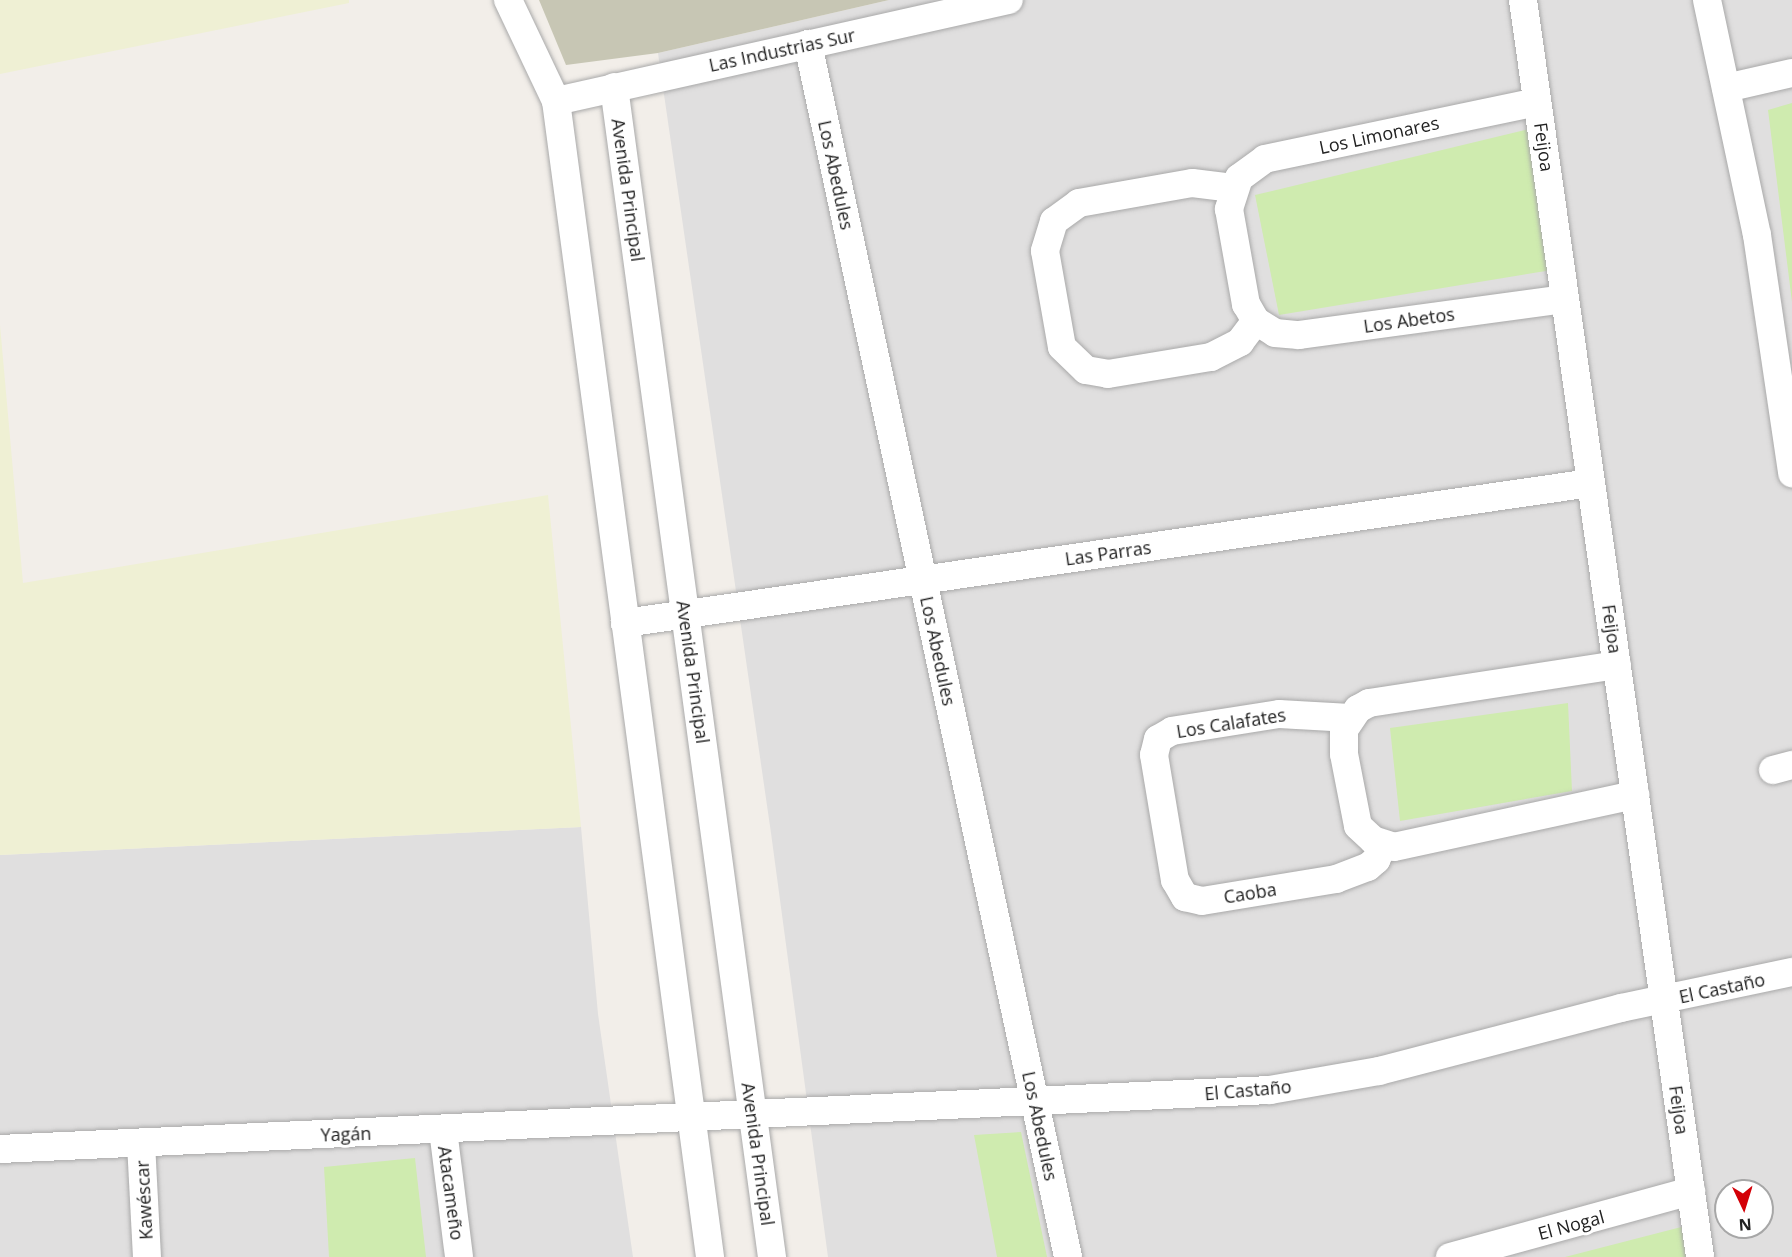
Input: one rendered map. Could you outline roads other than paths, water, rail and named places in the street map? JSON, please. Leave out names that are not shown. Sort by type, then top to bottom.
[{"type":"street","points":[[508,0],[556,101],[710,1257]]},
{"type":"street","name":"Las Industrias Sur","points":[[556,101],[1009,0]]},
{"type":"street","name":"Feijoa","points":[[1523,0],[1700,1257]]},
{"type":"street","points":[[1707,0],[1757,235],[1782,335],[1792,473]]},
{"type":"street","name":"Los Abedules","points":[[808,44],[1068,1257]]},
{"type":"street","points":[[1726,88],[1792,73]]},
{"type":"street","name":"Avenida Principal","points":[[614,87],[772,1257]]},
{"type":"street","name":"Los Limonares","points":[[1233,188],[1246,169],[1265,159],[1537,102]]},
{"type":"street","points":[[1207,183],[1233,188],[1229,210],[1246,303],[1256,321],[1240,342],[1211,357],[1097,373],[1076,364],[1062,347],[1053,296],[1046,241],[1054,221],[1069,207],[1176,184],[1207,183]]},
{"type":"street","name":"Los Abetos","points":[[1256,321],[1287,336],[1565,299]]},
{"type":"street","name":"Las Parras","points":[[625,623],[1591,483]]},
{"type":"street","points":[[1617,665],[1369,703],[1350,718],[1342,743],[1358,826],[1383,845],[1405,846],[1635,795]]},
{"type":"street","name":"Los Calafates","points":[[1165,818],[1154,747],[1164,734],[1296,713],[1350,718]]},
{"type":"street","name":"Caoba","points":[[1165,818],[1178,890],[1193,901],[1356,874],[1376,860],[1383,845]]},
{"type":"street","name":"El Castaño","points":[[691,1118],[752,1113],[1231,1093],[1308,1085],[1664,1000],[1792,972]]},
{"type":"street","name":"Yagán","points":[[0,1149],[691,1118]]},
{"type":"street","name":"Atacameño","points":[[443,1130],[459,1257]]},
{"type":"street","name":"Kawéscar","points":[[141,1143],[147,1257]]},
{"type":"street","name":"El Nogal","points":[[1450,1257],[1691,1191]]}]
